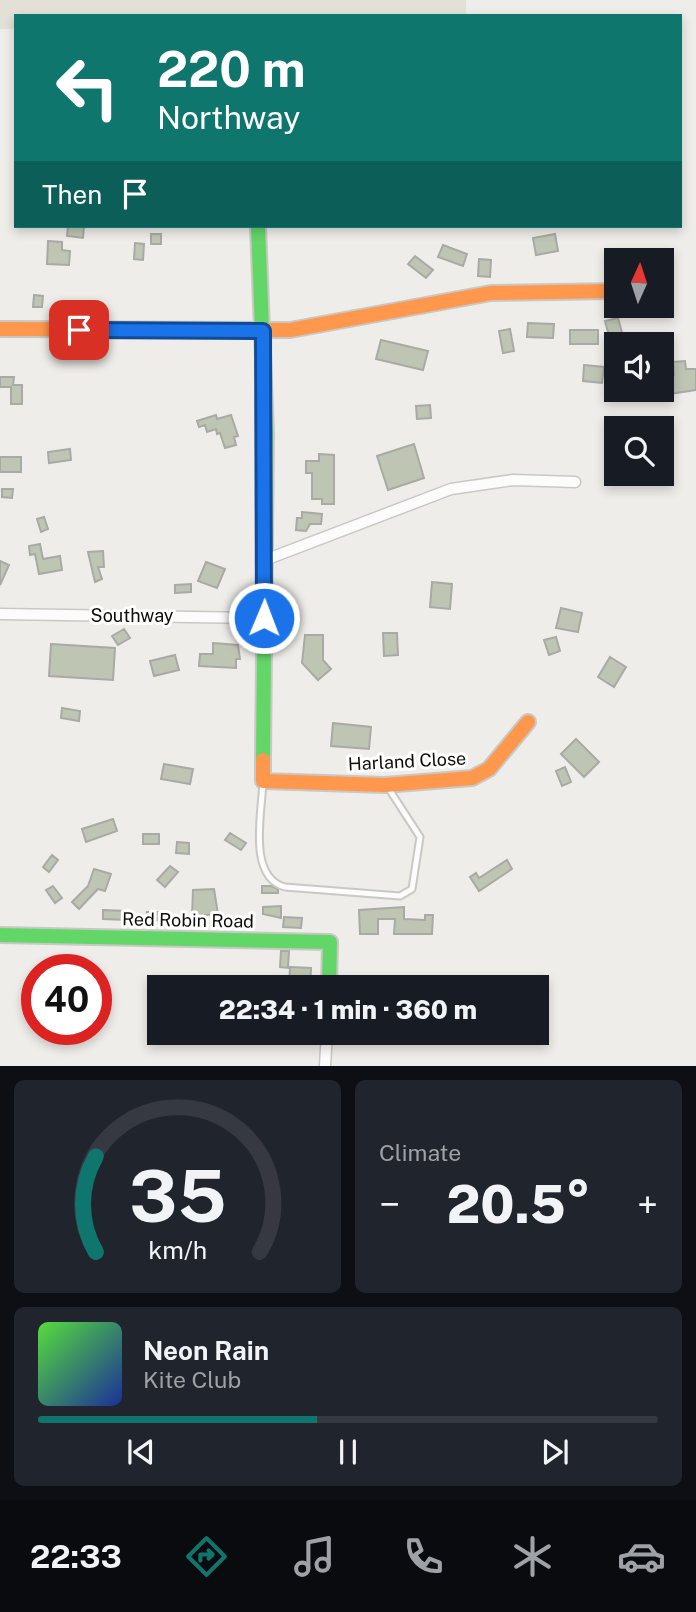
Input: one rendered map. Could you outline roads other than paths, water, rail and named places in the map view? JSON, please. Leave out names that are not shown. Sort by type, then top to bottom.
[{"type":"street","points":[[258,228],[263,331],[263,781]]},
{"type":"street","points":[[0,329],[263,331],[307,327],[491,293],[604,291]]},
{"type":"street","points":[[265,560],[451,489],[513,480],[575,482]]},
{"type":"street","name":"Southway","points":[[0,614],[264,618]]},
{"type":"street","name":"Harland Close","points":[[263,781],[385,785],[477,776],[512,744],[528,722]]},
{"type":"street","name":"Red Robin Road","points":[[0,935],[330,942],[329,975]]},
{"type":"street","points":[[326,1066],[327,1045]]},
{"type":"lane","points":[[263,781],[261,859],[266,874],[273,883],[292,888],[400,896],[412,889],[420,837],[385,785]]}]
